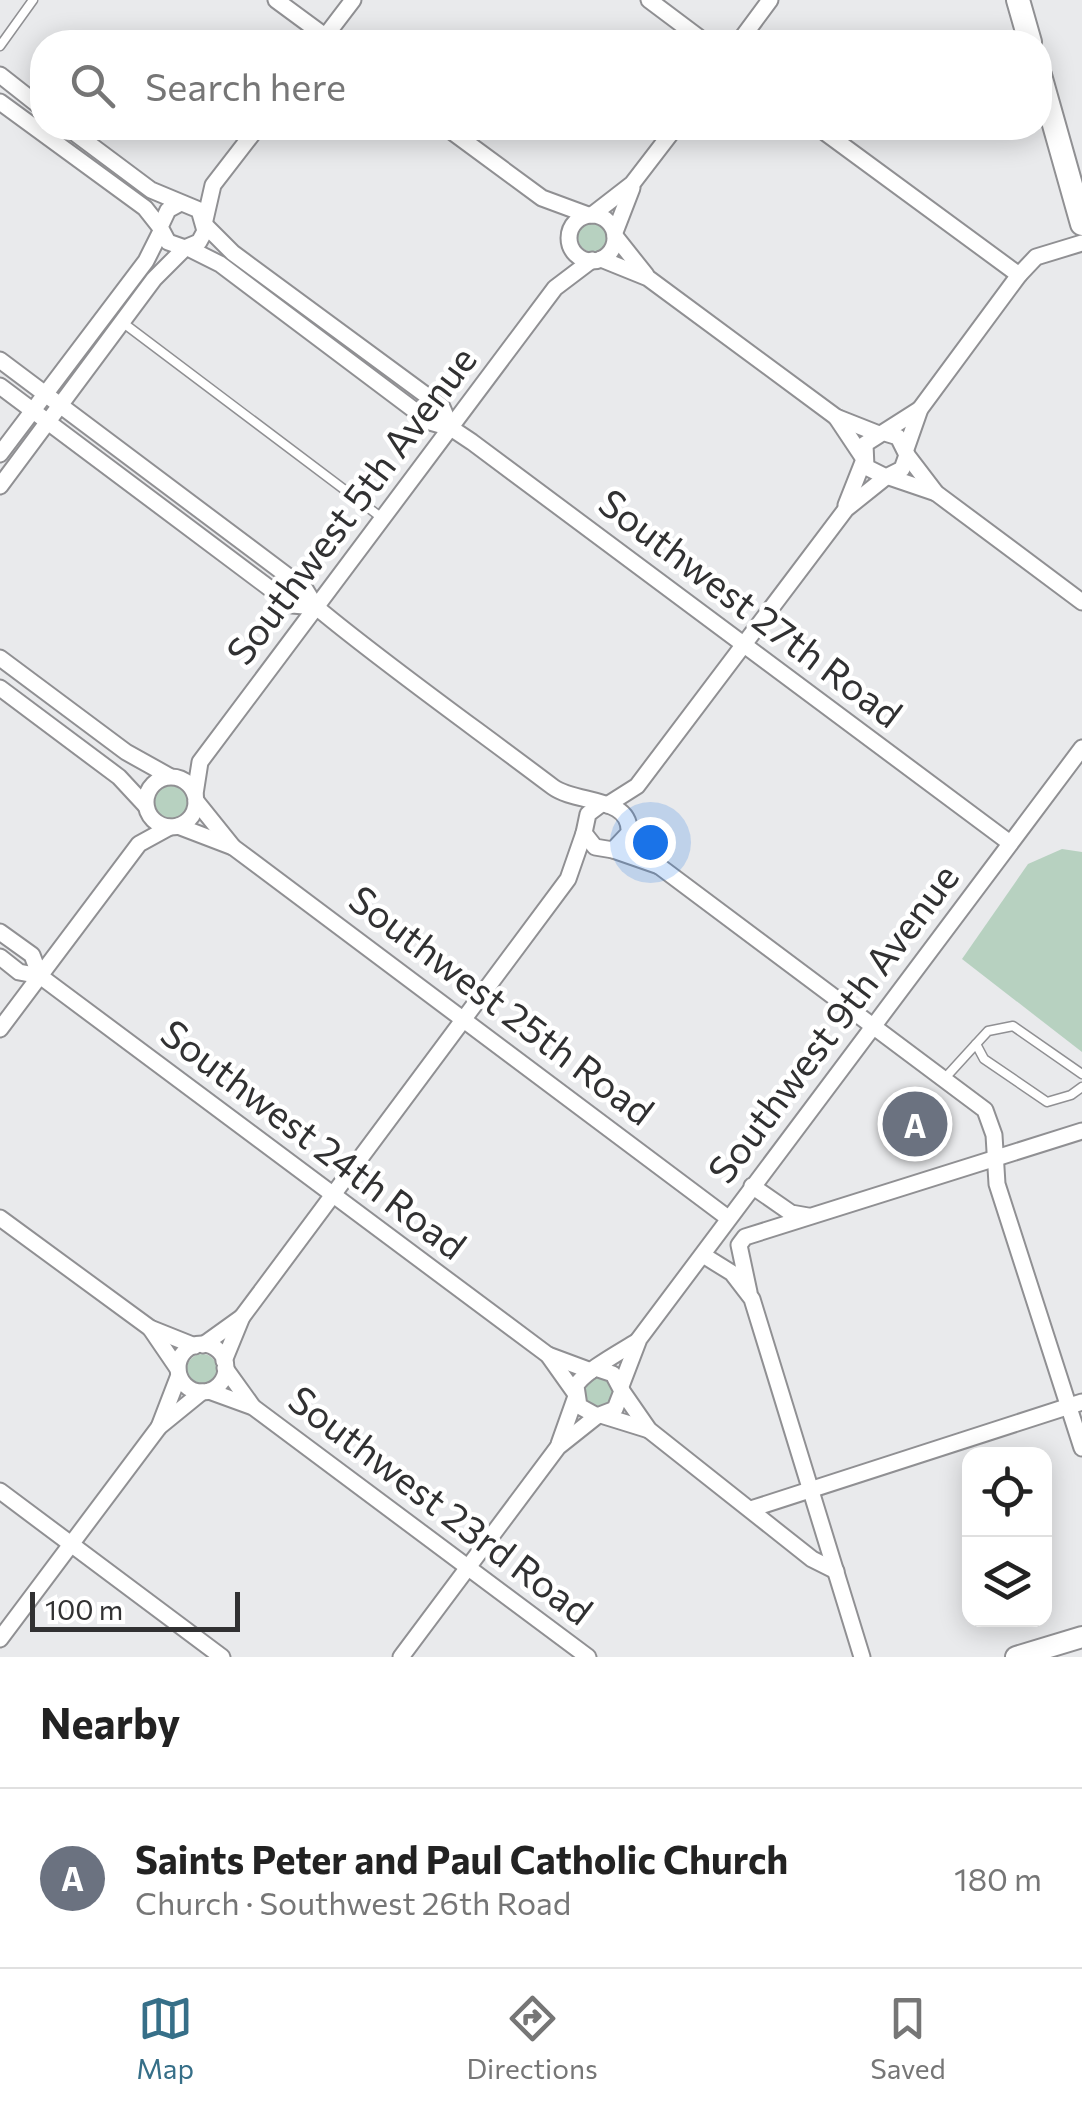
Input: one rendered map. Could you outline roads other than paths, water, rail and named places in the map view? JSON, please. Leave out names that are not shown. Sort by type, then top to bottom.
[{"type":"main road","points":[[1018,0],[1027,30]]},
{"type":"main road","points":[[1052,112],[1077,190],[1082,224]]},
{"type":"street","points":[[276,0],[313,30]]},
{"type":"street","points":[[334,30],[353,0]]},
{"type":"street","points":[[649,0],[689,30]]},
{"type":"street","points":[[747,30],[770,0]]},
{"type":"street","points":[[0,75],[30,99]]},
{"type":"street","points":[[0,102],[30,124]]},
{"type":"street","points":[[52,140],[145,208],[173,246],[187,248]]},
{"type":"street","points":[[84,140],[145,187],[194,207],[205,223]]},
{"type":"street","points":[[0,454],[150,256],[168,210],[213,186],[248,140]]},
{"type":"street","points":[[463,140],[542,198],[604,217],[648,278],[836,417],[898,438],[936,493],[1082,602]]},
{"type":"street","points":[[570,240],[575,223],[632,184],[665,140]]},
{"type":"street","points":[[836,140],[1019,275]]},
{"type":"street","points":[[596,260],[610,252],[632,184]]},
{"type":"street","points":[[0,486],[162,268],[202,237],[213,186]]},
{"type":"street","points":[[542,198],[578,256],[648,278]]},
{"type":"street","name":"Southwest 27th Road","points":[[205,223],[233,253],[442,406],[452,428]]},
{"type":"street","name":"Southwest 5th Avenue","points":[[171,776],[200,762],[452,428],[555,288],[570,240]]},
{"type":"street","points":[[0,1638],[160,1427],[220,1384],[242,1317],[568,879],[588,814],[637,786],[846,509],[902,470],[920,409],[1019,275],[1036,257],[1082,243]]},
{"type":"street","name":"Southwest 27th Road","points":[[187,248],[214,260],[425,418],[452,428],[1010,843]]},
{"type":"street","name":"Southwest 5th Avenue","points":[[555,288],[596,260]]},
{"type":"street","points":[[0,360],[305,588],[316,607],[564,795],[620,809],[659,866],[985,1110],[994,1135],[997,1184],[1075,1404],[1082,1448]]},
{"type":"street","points":[[0,386],[285,600],[316,607]]},
{"type":"street","points":[[846,509],[869,440],[920,409]]},
{"type":"street","points":[[836,417],[870,472],[936,493]]},
{"type":"street","points":[[0,658],[126,752],[184,780],[196,797],[191,816],[138,844]]},
{"type":"street","points":[[0,688],[119,777],[156,822],[174,826]]},
{"type":"street","name":"Southwest 9th Avenue","points":[[621,1389],[639,1340],[1082,748]]},
{"type":"street","name":"Southwest 5th Avenue","points":[[196,797],[200,762]]},
{"type":"street","points":[[0,1030],[138,844],[151,786],[171,776]]},
{"type":"street","points":[[568,879],[623,844],[637,786]]},
{"type":"street","points":[[564,795],[591,845],[659,866]]},
{"type":"street","name":"Southwest 25th Road","points":[[196,797],[233,847]]},
{"type":"street","name":"Southwest 25th Road","points":[[174,826],[233,847],[728,1218]]},
{"type":"street","name":"Southwest 24th Road","points":[[0,932],[32,955],[40,976]]},
{"type":"street","name":"Southwest 24th Road","points":[[0,957],[20,972],[40,976],[548,1356],[575,1396]]},
{"type":"street","points":[[862,1657],[749,1293],[740,1242],[808,1216],[1082,1132]]},
{"type":"street","points":[[752,1186],[791,1213],[808,1216]]},
{"type":"street","points":[[0,1218],[150,1328],[216,1350],[225,1364]]},
{"type":"street","points":[[703,1255],[732,1273],[749,1293]]},
{"type":"street","points":[[160,1427],[182,1354],[242,1317]]},
{"type":"street","points":[[150,1328],[188,1388],[206,1391]]},
{"type":"street","name":"Southwest 9th Avenue","points":[[595,1370],[639,1340]]},
{"type":"street","name":"Southwest 24th Road","points":[[548,1356],[595,1370]]},
{"type":"street","name":"Southwest 23rd Road","points":[[225,1364],[253,1407]]},
{"type":"street","points":[[558,1448],[579,1379],[595,1370],[612,1374],[649,1430],[812,1559],[836,1572]]},
{"type":"street","points":[[401,1657],[558,1448],[619,1404],[621,1389]]},
{"type":"street","name":"Southwest 23rd Road","points":[[206,1391],[253,1407],[588,1657]]},
{"type":"street","points":[[575,1396],[584,1412],[649,1430]]},
{"type":"street","points":[[751,1509],[1075,1404]]},
{"type":"street","points":[[0,1490],[222,1657]]},
{"type":"street","points":[[1016,1657],[1082,1636]]},
{"type":"lane","points":[[0,46],[33,0]]},
{"type":"lane","points":[[122,322],[382,518]]},
{"type":"lane","points":[[944,1078],[988,1031],[1013,1026],[1082,1074]]},
{"type":"lane","points":[[976,1044],[984,1058],[1047,1102],[1071,1096],[1082,1087]]},
{"type":"place","name":"Saints Peter and Paul Catholic Church","points":[[915,1124]]}]
